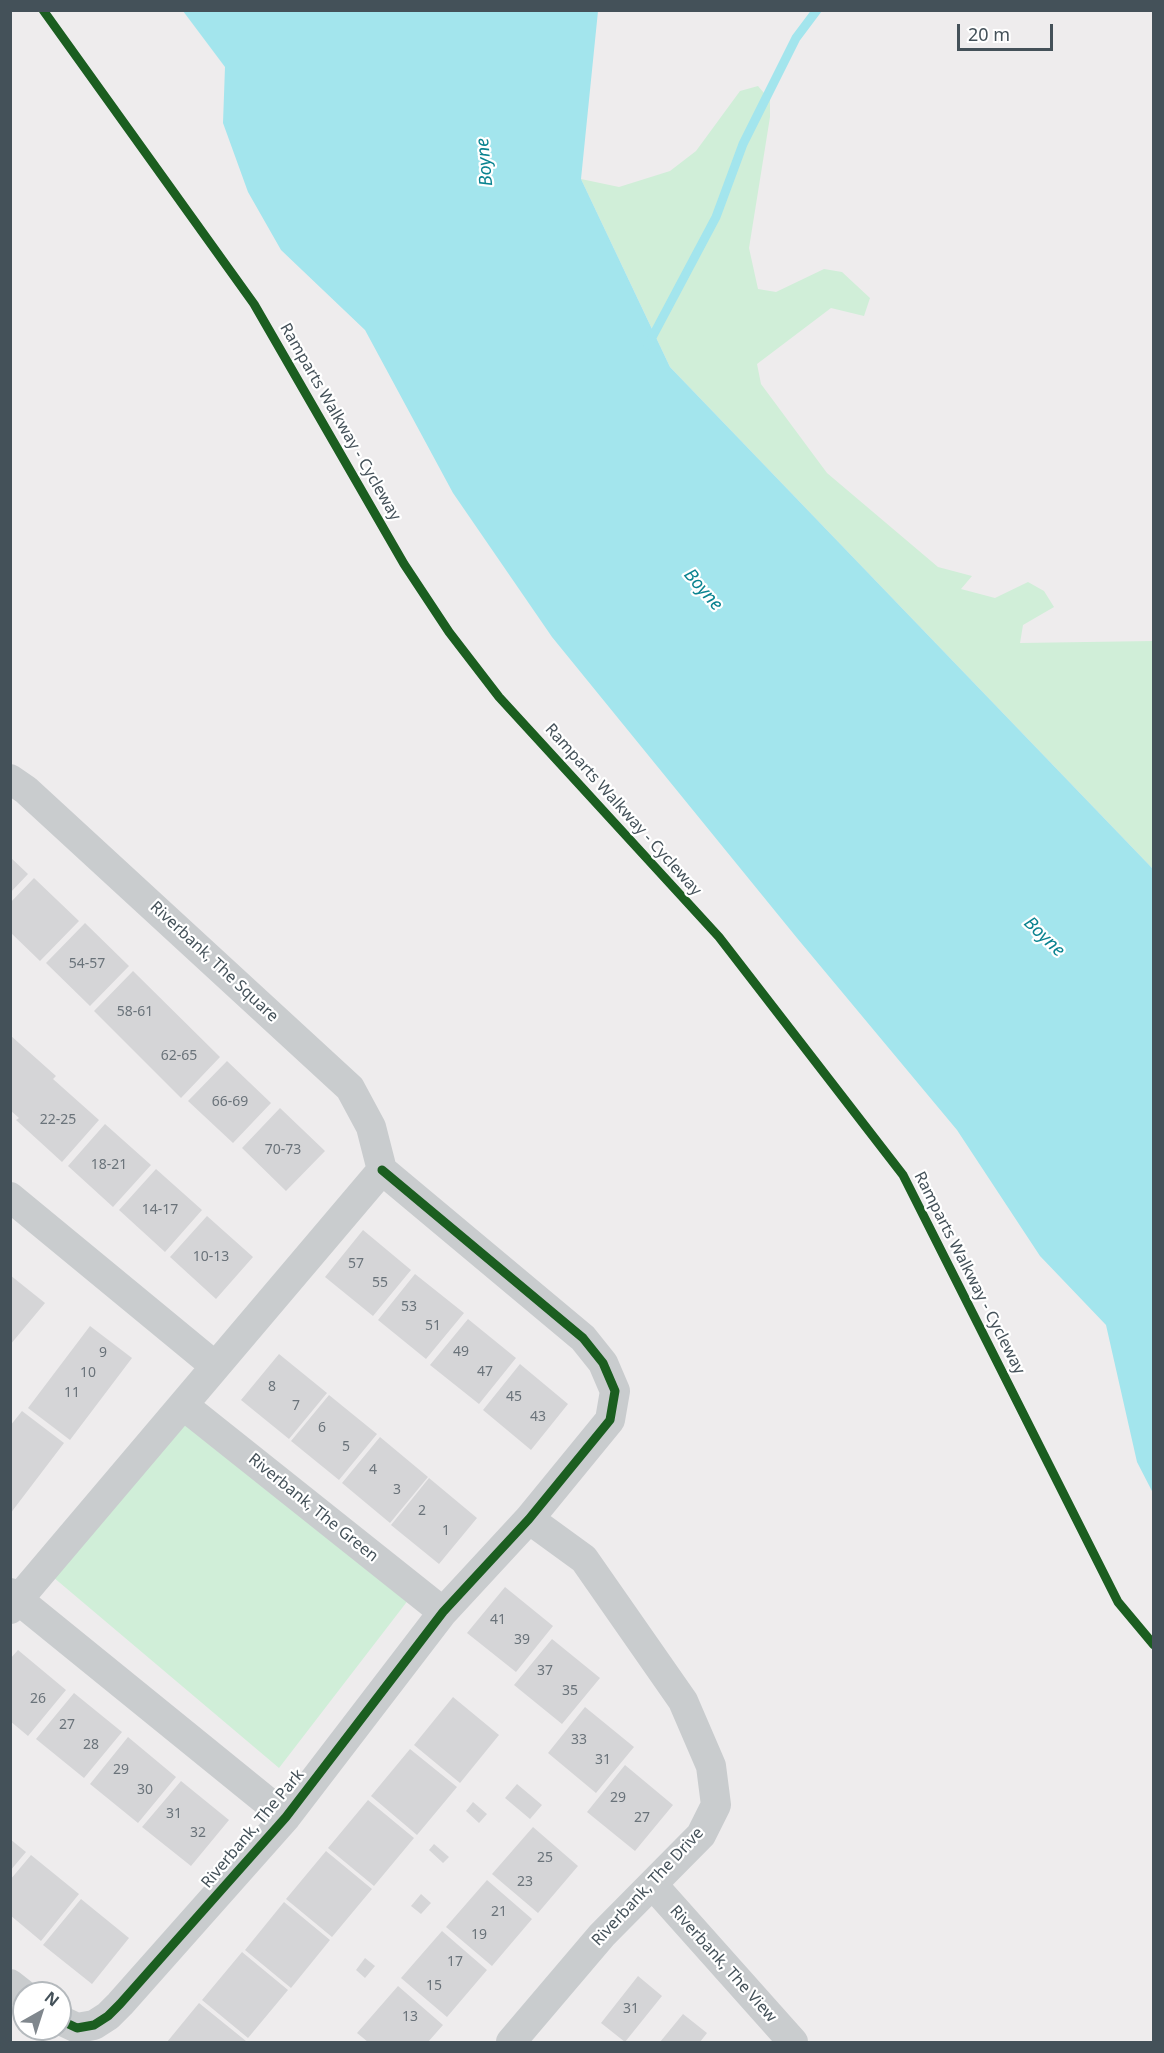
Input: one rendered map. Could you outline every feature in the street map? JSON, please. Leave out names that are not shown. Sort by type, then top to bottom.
[{"type":"street","name":"Riverbank, The Square","points":[[10,779],[35,798],[350,1088],[371,1127],[382,1170]]},
{"type":"street","points":[[286,1817],[13,1600],[183,1405],[382,1170]]},
{"type":"street","name":"Riverbank, The Park","points":[[72,2026],[77,2028],[94,2025],[108,2016],[286,1817],[443,1612],[529,1519],[610,1420],[615,1391],[603,1363],[583,1338],[382,1170]]},
{"type":"street","points":[[10,1197],[216,1366]]},
{"type":"street","name":"Riverbank, The Green","points":[[183,1405],[443,1612]]},
{"type":"street","name":"Riverbank, The Drive","points":[[511,2043],[602,1935],[701,1835],[716,1805],[711,1766],[683,1701],[584,1559],[529,1519]]},
{"type":"street","name":"Riverbank, The View","points":[[653,1885],[794,2043]]},
{"type":"green space","points":[[758,86],[770,100],[770,117],[749,248],[758,289],[776,292],[824,269],[842,272],[870,298],[864,316],[831,308],[757,364],[761,384],[827,473],[938,567],[972,576],[961,589],[995,598],[1028,582],[1044,591],[1054,607],[1023,625],[1020,643],[1153,641],[1153,869],[670,367],[581,179],[619,187],[670,171],[696,151],[740,91]]},
{"type":"green space","points":[[183,1423],[409,1599],[279,1768],[53,1577]]},
{"type":"water","name":"Boyne","points":[[183,11],[598,11],[581,179],[670,367],[1153,869],[1153,1493],[1137,1462],[1106,1325],[1040,1256],[957,1130],[552,637],[453,493],[365,330],[281,250],[248,192],[223,123],[225,67]]},
{"type":"building","points":[[10,857],[28,874],[10,893]]},
{"type":"building","points":[[34,878],[79,921],[40,961],[10,932],[10,903]]},
{"type":"building","points":[[85,923],[129,966],[90,1006],[46,963]]},
{"type":"building","points":[[133,971],[220,1057],[181,1098],[94,1011]]},
{"type":"building","points":[[10,1035],[56,1076],[53,1079],[99,1120],[62,1162],[16,1120],[19,1118],[10,1110]]},
{"type":"building","points":[[227,1061],[271,1103],[233,1143],[188,1101]]},
{"type":"building","points":[[280,1108],[325,1151],[286,1191],[242,1148]]},
{"type":"building","points":[[105,1124],[151,1165],[113,1207],[68,1166]]},
{"type":"building","points":[[156,1169],[202,1210],[165,1252],[119,1210]]},
{"type":"building","points":[[207,1216],[253,1257],[216,1299],[170,1257]]},
{"type":"building","points":[[363,1230],[411,1270],[373,1316],[325,1277]]},
{"type":"building","points":[[415,1274],[464,1313],[426,1359],[378,1320]]},
{"type":"building","points":[[10,1275],[45,1303],[10,1345]]},
{"type":"building","points":[[468,1319],[516,1358],[479,1404],[430,1365]]},
{"type":"building","points":[[90,1326],[132,1358],[70,1440],[28,1408]]},
{"type":"building","points":[[279,1354],[327,1393],[289,1439],[241,1400]]},
{"type":"building","points":[[520,1364],[568,1404],[531,1450],[483,1410]]},
{"type":"building","points":[[329,1395],[377,1434],[339,1480],[291,1441]]},
{"type":"building","points":[[22,1411],[64,1443],[10,1514],[10,1426]]},
{"type":"building","points":[[380,1437],[428,1477],[390,1523],[342,1483]]},
{"type":"building","points":[[429,1478],[477,1518],[439,1564],[391,1525]]},
{"type":"building","points":[[505,1587],[553,1626],[516,1672],[467,1633]]},
{"type":"building","points":[[552,1639],[600,1678],[562,1724],[514,1685]]},
{"type":"building","points":[[18,1650],[66,1690],[28,1736],[10,1721],[10,1659]]},
{"type":"building","points":[[74,1693],[122,1732],[84,1778],[36,1739]]},
{"type":"building","points":[[453,1697],[499,1735],[460,1783],[414,1745]]},
{"type":"building","points":[[585,1707],[634,1747],[596,1793],[548,1753]]},
{"type":"building","points":[[128,1737],[176,1777],[138,1823],[90,1784]]},
{"type":"building","points":[[410,1749],[457,1787],[417,1835],[371,1796]]},
{"type":"building","points":[[625,1765],[673,1805],[635,1851],[587,1812]]},
{"type":"building","points":[[181,1781],[229,1820],[191,1866],[142,1827]]},
{"type":"building","points":[[517,1784],[542,1805],[530,1819],[505,1798]]},
{"type":"building","points":[[368,1800],[414,1838],[374,1886],[328,1848]]},
{"type":"building","points":[[473,1802],[487,1814],[479,1823],[466,1811]]},
{"type":"building","points":[[533,1827],[578,1866],[538,1913],[492,1874]]},
{"type":"building","points":[[10,1839],[26,1852],[10,1871]]},
{"type":"building","points":[[434,1844],[449,1857],[443,1863],[429,1850]]},
{"type":"building","points":[[326,1851],[372,1889],[332,1937],[286,1899]]},
{"type":"building","points":[[31,1855],[79,1894],[41,1941],[10,1915],[10,1880]]},
{"type":"building","points":[[487,1880],[532,1919],[492,1966],[446,1927]]},
{"type":"building","points":[[421,1894],[431,1903],[421,1914],[411,1906]]},
{"type":"building","points":[[81,1899],[129,1938],[92,1984],[43,1945]]},
{"type":"building","points":[[284,1902],[330,1940],[291,1988],[245,1950]]},
{"type":"building","points":[[442,1931],[487,1970],[447,2017],[401,1978]]},
{"type":"building","points":[[242,1952],[288,1990],[248,2038],[202,2000]]},
{"type":"building","points":[[365,1958],[375,1966],[365,1978],[356,1970]]},
{"type":"building","points":[[638,1976],[662,1996],[625,2042],[601,2023]]},
{"type":"building","points":[[398,1986],[443,2025],[428,2042],[368,2042],[357,2033]]},
{"type":"building","points":[[199,2003],[246,2041],[167,2042]]},
{"type":"building","points":[[683,2014],[707,2033],[700,2042],[660,2042]]},
{"type":"waterway","points":[[648,345],[716,217],[743,144],[796,38],[817,10]]},
{"type":"cycle path","name":"Ramparts Walkway - Cycleway","points":[[43,10],[254,304],[404,564],[449,632],[499,697],[719,937],[903,1175],[1118,1602],[1154,1645]]},
{"type":"cycle path","points":[[72,2026],[77,2028],[94,2025],[120,2004],[286,1817],[443,1612],[529,1519],[610,1420],[615,1391],[603,1363],[583,1338],[382,1170]]}]
